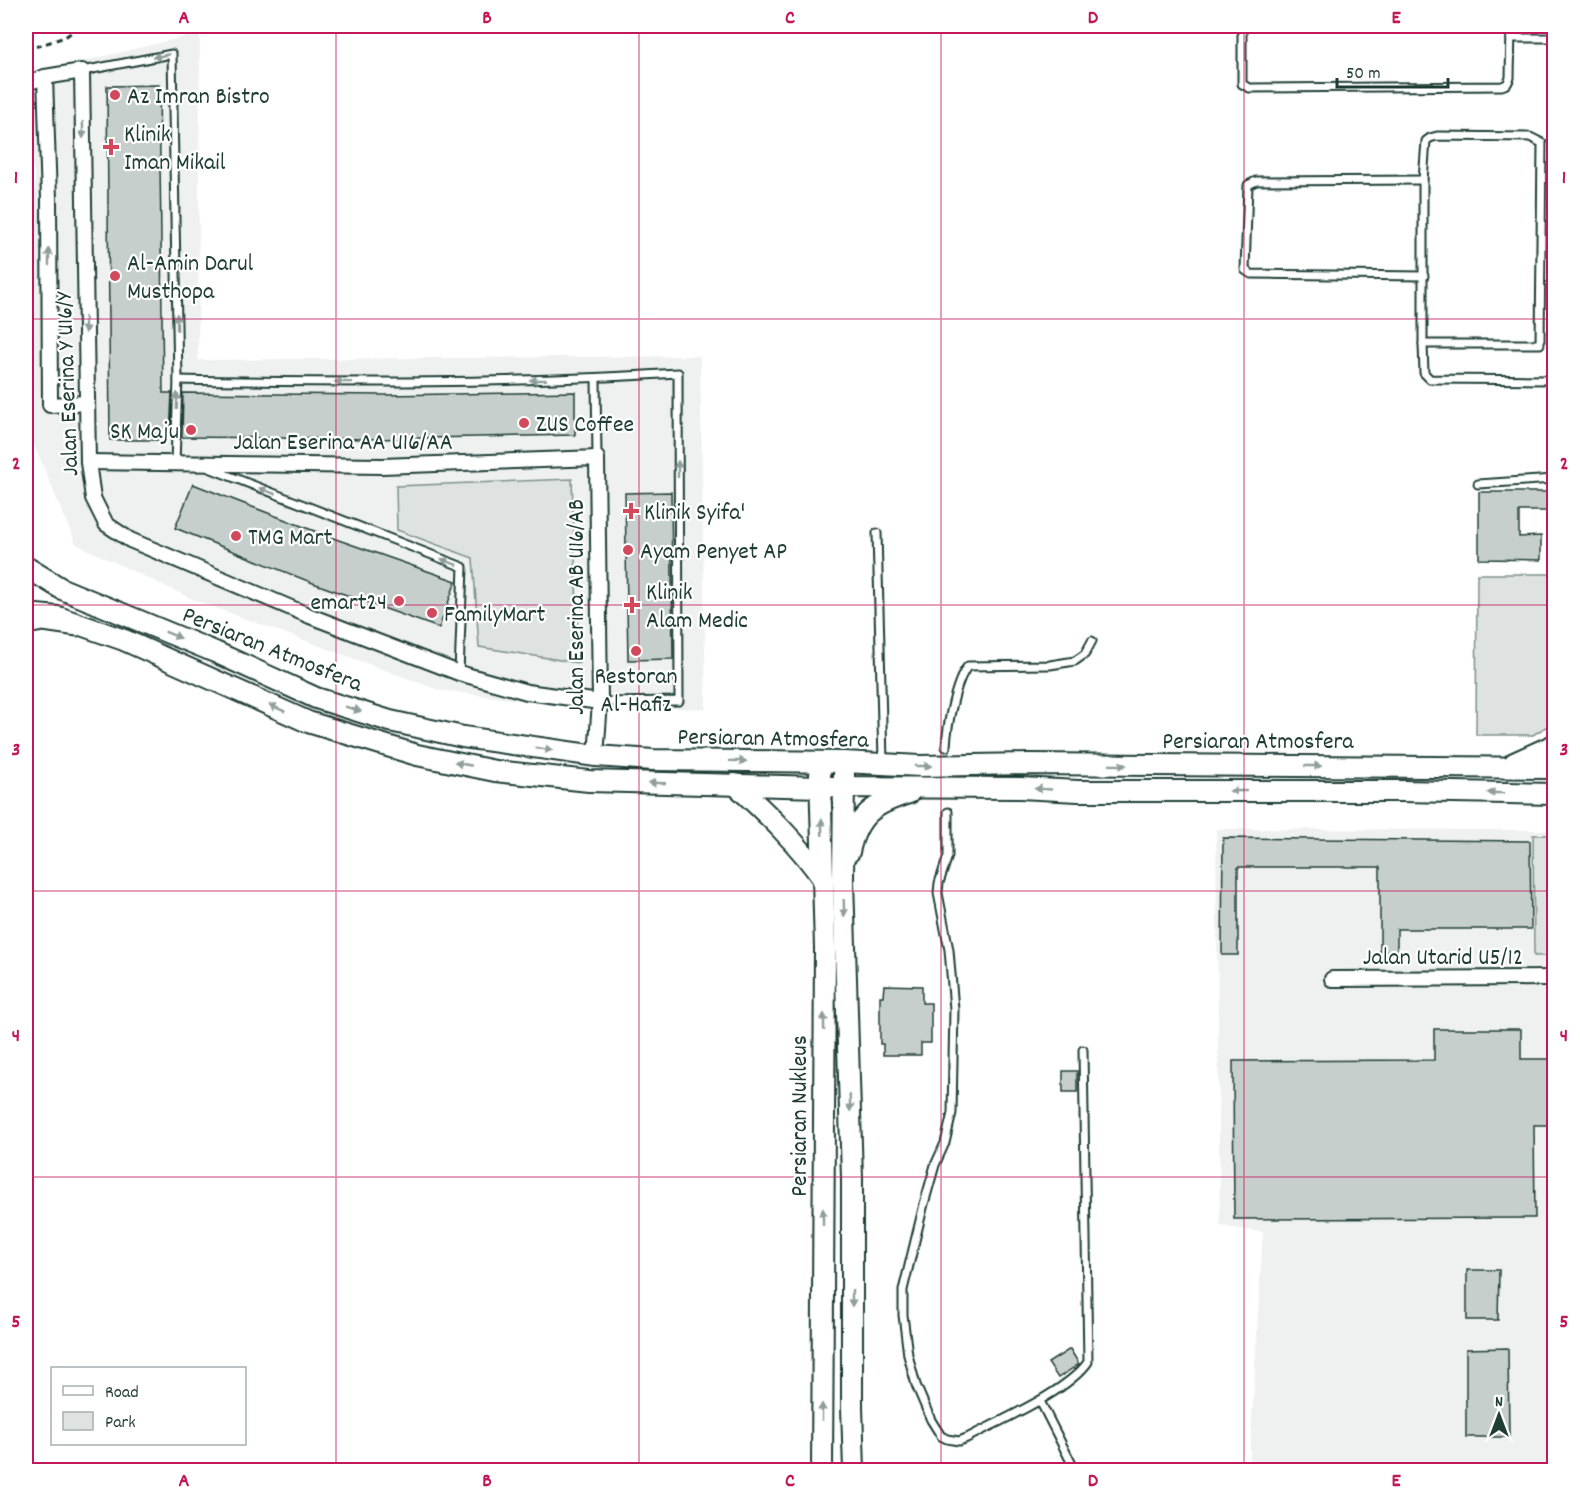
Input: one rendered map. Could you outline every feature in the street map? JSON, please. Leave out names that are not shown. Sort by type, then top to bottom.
[{"type":"street","points":[[26,83],[45,77],[82,71]]},
{"type":"street","name":"Jalan Eserina Y U16/Y","points":[[82,71],[88,462],[93,498],[106,524],[130,540],[310,616],[459,673],[526,692],[600,702]]},
{"type":"street","points":[[45,77],[49,199],[50,405],[86,403]]},
{"type":"street","name":"Jalan Eserina AA U16/AA","points":[[88,462],[382,466],[597,458]]},
{"type":"street","name":"Jalan Eserina AB U16/AB","points":[[596,756],[600,702],[597,458]]},
{"type":"street","points":[[26,550],[53,572],[149,625]]},
{"type":"street","name":"Persiaran Atmosfera","points":[[26,567],[62,589],[215,652],[316,698],[390,721],[463,737],[596,756],[653,760],[844,762],[920,766],[1030,764],[1554,768]]},
{"type":"street","name":"Persiaran Atmosfera","points":[[26,614],[58,617],[124,639],[308,722],[417,755],[495,771],[589,781],[820,787],[1554,794]]},
{"type":"street","points":[[1503,767],[1535,756],[1554,745]]},
{"type":"street","name":"Persiaran Nukleus","points":[[819,762],[825,959],[822,1470]]},
{"type":"street","name":"Persiaran Nukleus","points":[[844,762],[843,880],[852,1178],[854,1470]]},
{"type":"street","points":[[735,784],[783,829],[805,853],[823,879]]},
{"type":"street","points":[[843,880],[854,833],[866,816],[886,800],[923,789]]},
{"type":"street","name":"Jalan Utarid U5/12","points":[[1332,979],[1554,978]]},
{"type":"lane","points":[[1242,26],[1242,84],[1249,88],[1502,86],[1508,84],[1510,78],[1512,26]]},
{"type":"lane","points":[[1511,38],[1554,38]]},
{"type":"lane","points":[[82,71],[172,54],[178,380],[175,463]]},
{"type":"lane","points":[[1423,344],[1540,344],[1542,143],[1530,137],[1430,138],[1426,141],[1423,180],[1423,344],[1424,373],[1430,379],[1554,380]]},
{"type":"lane","points":[[1423,180],[1256,181],[1248,185],[1245,270],[1251,274],[1424,276]]},
{"type":"lane","points":[[178,380],[377,383],[596,379],[678,373],[679,701],[600,702]]},
{"type":"lane","points":[[596,379],[597,458]]},
{"type":"lane","points":[[197,463],[463,567],[459,673]]},
{"type":"lane","points":[[1478,484],[1554,479]]},
{"type":"lane","points":[[878,533],[883,764]]},
{"type":"lane","points":[[26,630],[43,627],[124,639]]},
{"type":"lane","points":[[946,747],[946,727],[962,672],[968,666],[1050,665],[1075,661],[1085,654],[1092,641]]},
{"type":"lane","points":[[948,812],[948,856],[938,893],[949,950],[954,1009],[952,1113],[945,1143],[929,1184],[903,1290],[904,1338],[916,1385],[931,1419],[941,1436],[947,1439],[959,1441],[967,1438],[1040,1401],[1083,1370],[1088,1362],[1083,1050]]},
{"type":"lane","points":[[1040,1401],[1075,1470]]},
{"type":"path","points":[[26,50],[65,37],[81,26]]},
{"type":"shaded area","points":[[200,33],[198,360],[700,356],[706,709],[565,706],[439,690],[192,599],[76,544],[29,433],[29,318],[35,179],[26,135],[26,75]]},
{"type":"shaded area","points":[[1216,829],[1554,830],[1554,1470],[1249,1470],[1263,1232],[1220,1226]]},
{"type":"green space","points":[[572,479],[579,663],[479,647],[473,558],[397,530],[396,486]]},
{"type":"green space","points":[[1477,574],[1554,574],[1554,722],[1533,735],[1476,735]]},
{"type":"green space","points":[[1533,835],[1554,835],[1554,956],[1534,956]]},
{"type":"building","points":[[159,85],[163,393],[172,393],[170,437],[163,437],[163,440],[110,440],[107,86]]},
{"type":"building","points":[[575,392],[575,435],[371,439],[182,437],[183,393],[385,395]]},
{"type":"building","points":[[193,484],[330,537],[456,581],[439,628],[313,583],[175,528]]},
{"type":"building","points":[[671,492],[673,659],[628,660],[625,493]]},
{"type":"building","points":[[1479,492],[1552,492],[1552,511],[1519,511],[1519,537],[1541,536],[1541,560],[1479,559]]},
{"type":"building","points":[[1223,838],[1530,841],[1531,929],[1397,929],[1397,952],[1380,952],[1380,867],[1238,867],[1238,955],[1222,955]]},
{"type":"building","points":[[884,985],[922,986],[922,1003],[931,1003],[931,1043],[921,1043],[921,1055],[883,1055],[883,1044],[880,1044],[880,996],[883,996]]},
{"type":"building","points":[[1434,1029],[1521,1029],[1521,1059],[1554,1059],[1554,1125],[1534,1125],[1535,1218],[1234,1219],[1233,1061],[1434,1060]]},
{"type":"building","points":[[1063,1071],[1077,1071],[1077,1092],[1063,1092]]},
{"type":"building","points":[[1467,1270],[1499,1270],[1498,1320],[1467,1320]]},
{"type":"building","points":[[1508,1348],[1509,1437],[1466,1437],[1466,1349]]},
{"type":"building","points":[[1070,1349],[1079,1364],[1058,1378],[1048,1363]]},
{"type":"place","name":"Az Imran Bistro","points":[[115,95]]},
{"type":"place","name":"Klinik Iman Mikail","points":[[111,147]]},
{"type":"place","name":"Al-Amin Darul Musthopa","points":[[115,276]]},
{"type":"place","name":"ZUS Coffee","points":[[524,423]]},
{"type":"place","name":"SK Maju","points":[[191,430]]},
{"type":"place","name":"Klinik Syifa'","points":[[631,511]]},
{"type":"place","name":"TMG Mart","points":[[236,536]]},
{"type":"place","name":"Ayam Penyet AP","points":[[628,550]]},
{"type":"place","name":"emart24","points":[[399,601]]},
{"type":"place","name":"Klinik Alam Medic","points":[[632,605]]},
{"type":"place","name":"FamilyMart","points":[[432,613]]},
{"type":"place","name":"Restoran Al-Hafiz","points":[[636,651]]}]
